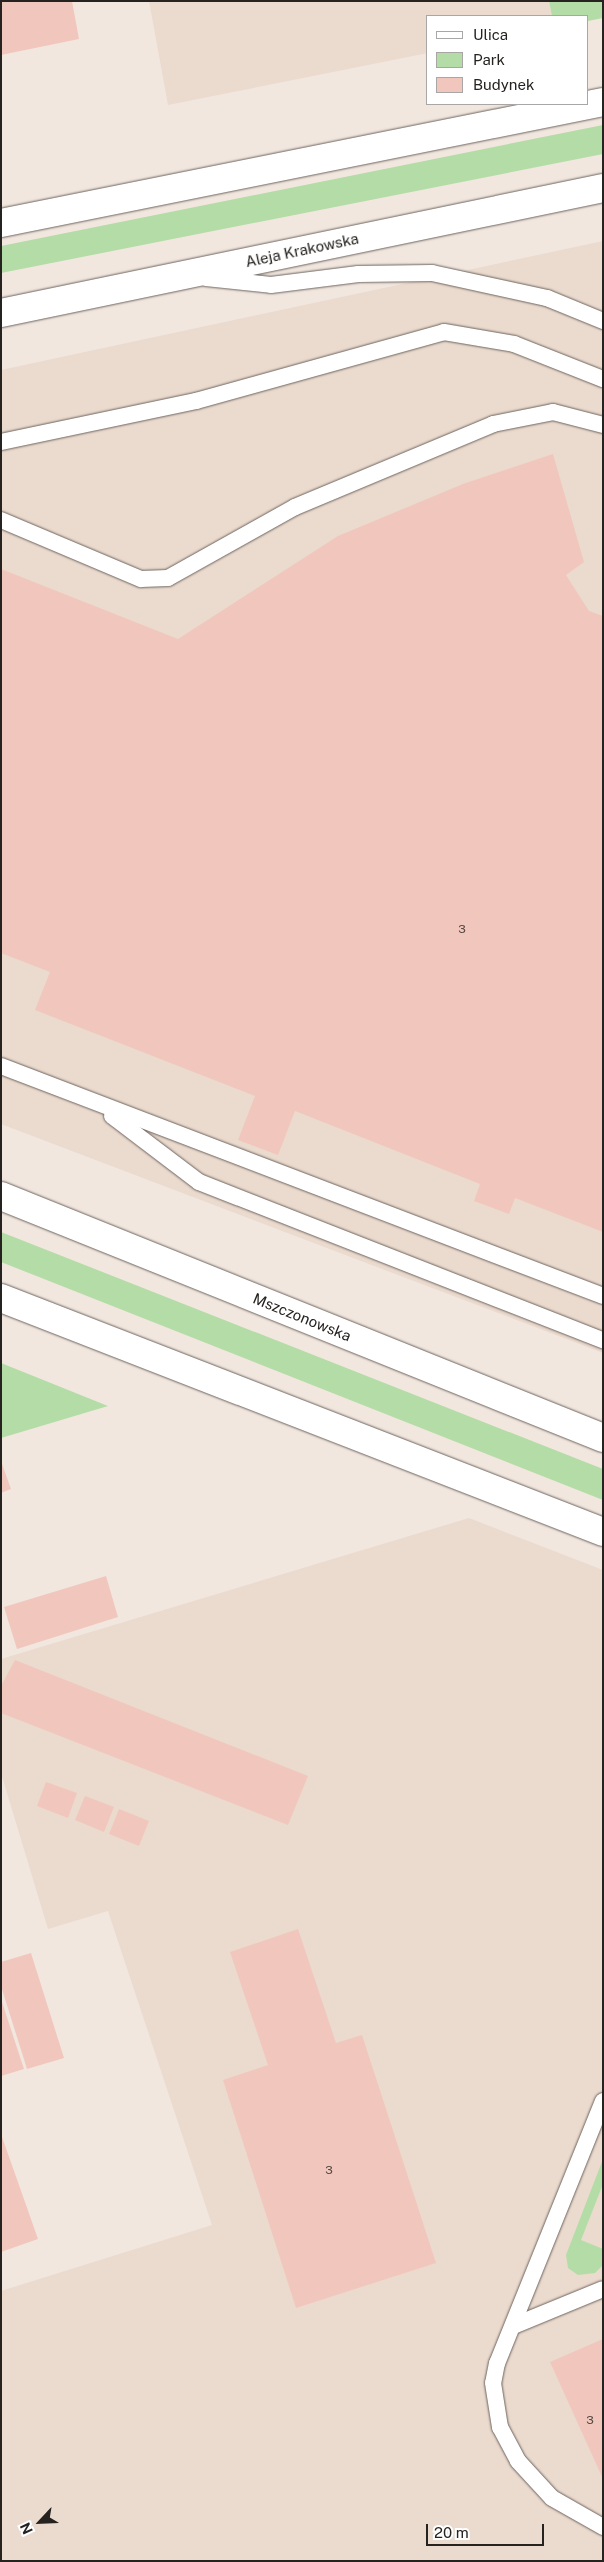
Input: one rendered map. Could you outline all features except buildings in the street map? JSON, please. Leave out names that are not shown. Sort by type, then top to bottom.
[{"type":"main road","points":[[589,105],[603,102]]},
{"type":"main road","points":[[1,223],[588,105]]},
{"type":"main road","name":"Aleja Krakowska","points":[[1,313],[603,188]]},
{"type":"main road","name":"Mszczonowska","points":[[1,1196],[603,1438]]},
{"type":"main road","points":[[1,1298],[603,1532]]},
{"type":"lane","points":[[180,275],[271,285],[358,274],[432,273],[547,298],[603,321]]},
{"type":"lane","points":[[1,442],[196,401],[444,332],[514,344],[603,379]]},
{"type":"lane","points":[[1,520],[141,579],[168,578],[295,506],[493,424],[553,412],[603,425]]},
{"type":"lane","points":[[1,1066],[98,1106],[603,1296]]},
{"type":"lane","points":[[98,1106],[200,1182],[603,1340]]},
{"type":"lane","points":[[603,2101],[513,2326],[493,2383],[500,2427],[518,2461],[541,2488],[567,2509],[603,2527]]},
{"type":"lane","points":[[513,2326],[603,2289]]},
{"type":"shaded area","points":[[149,1],[549,1],[552,15],[426,15],[426,53],[168,105]]},
{"type":"shaded area","points":[[603,241],[603,1353],[1,1124],[1,370]]},
{"type":"shaded area","points":[[469,1518],[603,1570],[603,2561],[1,2561],[1,2291],[212,2225],[108,1911],[48,1929],[1,1773],[1,1659]]},
{"type":"green space","points":[[549,1],[603,1],[603,18],[589,21],[589,15],[552,15]]},
{"type":"green space","points":[[603,125],[603,154],[1,273],[1,246]]},
{"type":"green space","points":[[1,1232],[603,1469],[603,1500],[1,1262]]},
{"type":"green space","points":[[1,1363],[108,1406],[1,1438]]},
{"type":"green space","points":[[603,2159],[603,2184],[581,2240],[603,2249],[603,2265],[595,2273],[578,2275],[568,2268],[566,2255]]}]
